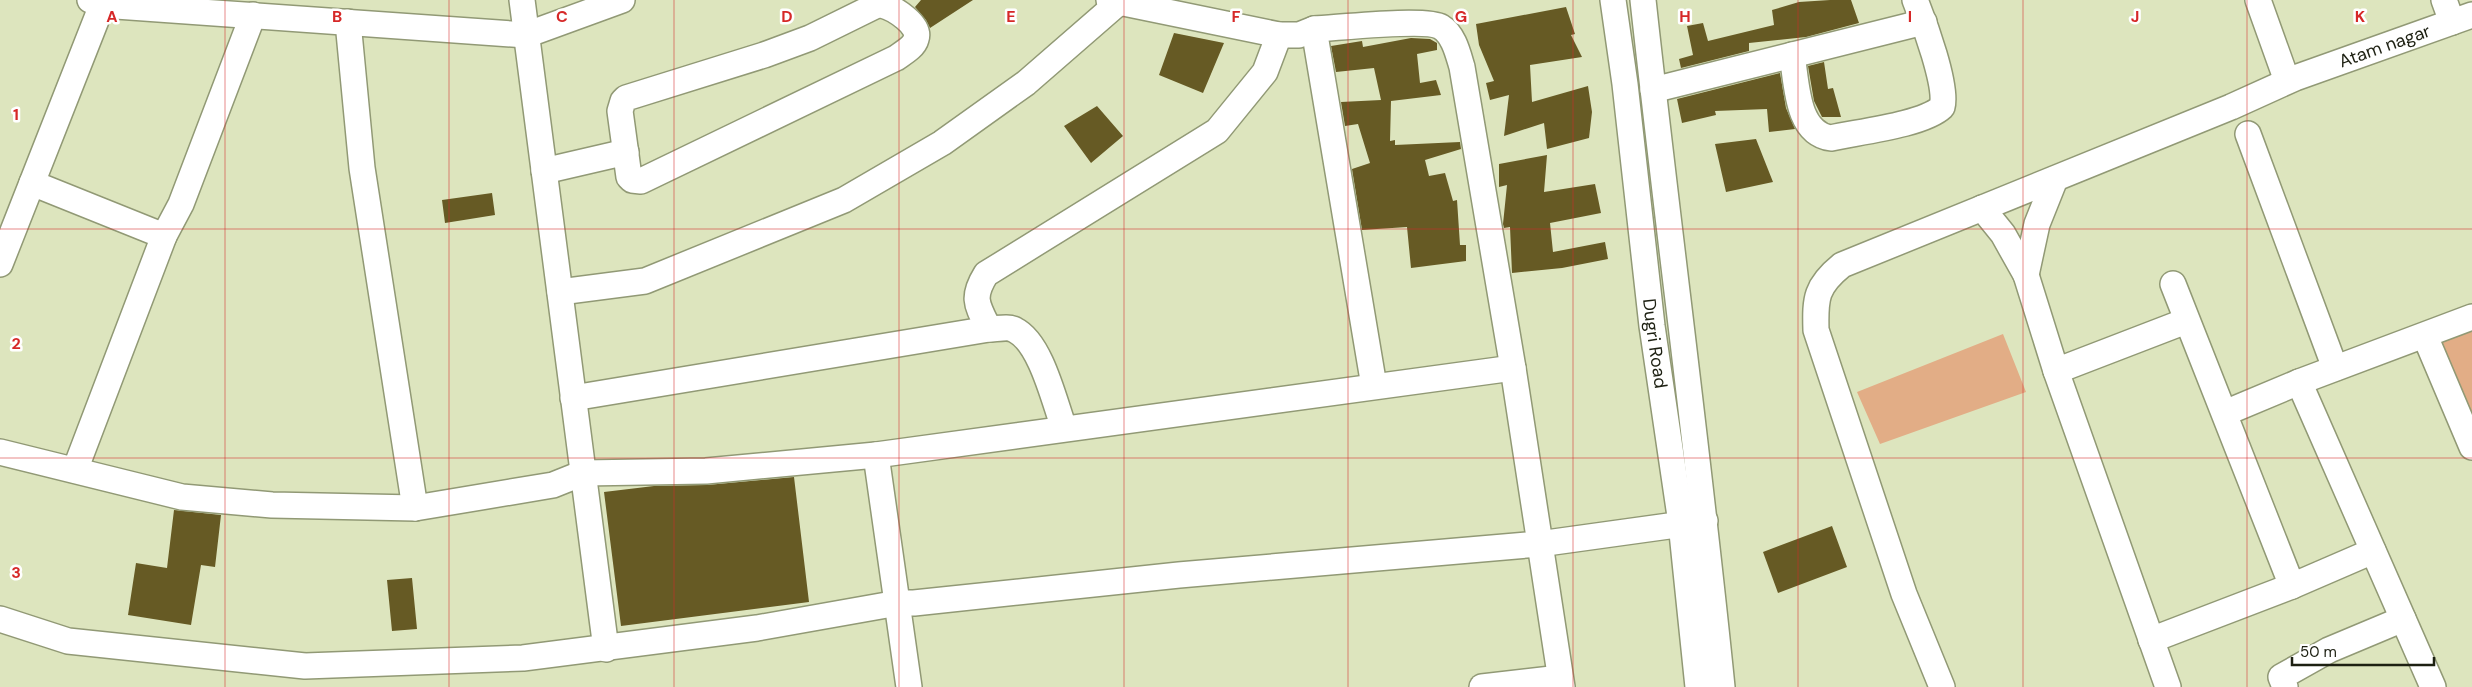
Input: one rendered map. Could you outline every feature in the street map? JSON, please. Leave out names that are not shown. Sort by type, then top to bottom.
[{"type":"street","points":[[522,0],[606,649]]},
{"type":"street","points":[[0,264],[99,2],[252,16],[526,35],[622,0]]},
{"type":"street","name":"Dugri Road","points":[[1613,0],[1625,84],[1652,326],[1693,522],[1722,687]]},
{"type":"street","name":"Dugri Road","points":[[1643,0],[1693,522],[1698,687]]},
{"type":"street","points":[[2258,0],[2291,80]]},
{"type":"street","points":[[560,292],[644,280],[844,200],[957,132],[1026,83],[1113,2],[1279,35],[1299,35],[1314,29],[1431,24],[1441,27],[1450,36],[1462,68],[1513,368],[1561,682],[1482,687]]},
{"type":"street","points":[[875,6],[888,7],[916,30],[916,40],[896,58],[642,181],[632,180],[629,177],[626,152],[620,110],[626,98],[764,55],[810,38],[875,6]]},
{"type":"street","points":[[1653,90],[1792,55],[1920,11],[1943,93],[1943,103],[1939,110],[1903,123],[1831,138],[1820,136],[1813,131],[1802,113],[1792,55]]},
{"type":"street","name":"Atam nagar","points":[[1942,687],[1904,594],[1816,330],[1815,301],[1825,279],[1842,265],[2231,107],[2291,80],[2456,12]]},
{"type":"street","points":[[75,470],[164,236],[181,204],[252,16]]},
{"type":"street","points":[[348,22],[362,168],[415,508]]},
{"type":"street","points":[[1314,29],[1374,386]]},
{"type":"street","points":[[989,329],[976,304],[977,289],[986,274],[1217,132],[1265,72],[1279,35]]},
{"type":"street","points":[[2248,134],[2335,368]]},
{"type":"street","points":[[544,170],[626,152]]},
{"type":"street","points":[[2026,275],[2037,224],[2055,179]]},
{"type":"street","points":[[32,183],[164,236]]},
{"type":"street","points":[[1982,208],[2003,234],[2026,275],[2056,371],[2168,687]]},
{"type":"street","points":[[2173,284],[2292,586]]},
{"type":"street","points":[[2224,413],[2335,368],[2472,317]]},
{"type":"street","points":[[2056,371],[2186,321]]},
{"type":"street","points":[[574,398],[989,329],[1014,328],[1025,337],[1035,350],[1064,428]]},
{"type":"street","points":[[2425,336],[2472,447]]},
{"type":"street","points":[[0,452],[182,497],[272,505],[415,508],[553,485],[583,473],[706,470],[876,455],[1513,368]]},
{"type":"street","points":[[2299,382],[2433,687]]},
{"type":"street","points":[[876,455],[909,687]]},
{"type":"street","points":[[0,619],[68,641],[305,666],[523,658],[606,649],[757,628],[898,603],[914,603],[1178,575],[1539,544],[1693,522]]},
{"type":"street","points":[[2151,640],[2292,586],[2373,551]]},
{"type":"street","points":[[2286,687],[2281,677],[2289,672],[2329,650],[2403,619]]},
{"type":"shaded area","points":[[2472,326],[2472,419],[2437,340]]},
{"type":"shaded area","points":[[2003,334],[2026,392],[1880,444],[1857,392]]},
{"type":"building","points":[[921,0],[973,0],[930,28],[915,7]]},
{"type":"building","points":[[1851,0],[1859,23],[1806,37],[1749,43],[1749,51],[1681,68],[1679,59],[1693,55],[1687,26],[1703,23],[1708,41],[1774,25],[1772,10],[1799,2]]},
{"type":"building","points":[[1566,7],[1575,34],[1571,35],[1582,57],[1530,65],[1532,102],[1588,86],[1592,112],[1589,138],[1547,149],[1544,123],[1504,136],[1509,95],[1490,100],[1486,83],[1494,81],[1479,45],[1476,24]]},
{"type":"building","points":[[1174,33],[1224,43],[1203,93],[1159,75]]},
{"type":"building","points":[[1411,38],[1430,39],[1437,43],[1437,50],[1417,54],[1420,83],[1436,80],[1441,95],[1391,101],[1390,141],[1395,140],[1395,145],[1460,142],[1461,149],[1425,160],[1429,176],[1445,173],[1453,201],[1457,200],[1460,245],[1466,245],[1466,261],[1411,268],[1407,227],[1362,230],[1352,169],[1370,163],[1358,124],[1345,126],[1341,102],[1381,100],[1374,68],[1336,72],[1331,46],[1362,41],[1363,47]]},
{"type":"building","points":[[1824,62],[1828,89],[1833,88],[1841,117],[1822,117],[1814,101],[1808,66]]},
{"type":"building","points":[[1780,73],[1786,108],[1795,129],[1769,132],[1767,109],[1715,111],[1716,115],[1682,123],[1677,99]]},
{"type":"building","points":[[1097,106],[1123,136],[1091,163],[1064,126]]},
{"type":"building","points":[[1756,139],[1773,182],[1726,192],[1715,144]]},
{"type":"building","points":[[1547,155],[1544,192],[1595,184],[1601,213],[1550,223],[1553,252],[1605,242],[1608,259],[1562,268],[1512,273],[1510,227],[1504,228],[1503,224],[1507,185],[1499,187],[1499,164]]},
{"type":"building","points":[[492,193],[495,215],[445,223],[442,200]]},
{"type":"building","points":[[794,477],[809,602],[621,626],[604,492],[654,486],[707,485]]},
{"type":"building","points":[[174,510],[221,515],[215,567],[201,565],[191,625],[128,615],[136,563],[167,568]]},
{"type":"building","points":[[1832,526],[1847,567],[1778,593],[1763,552]]},
{"type":"building","points":[[412,578],[417,629],[392,631],[387,580]]}]
